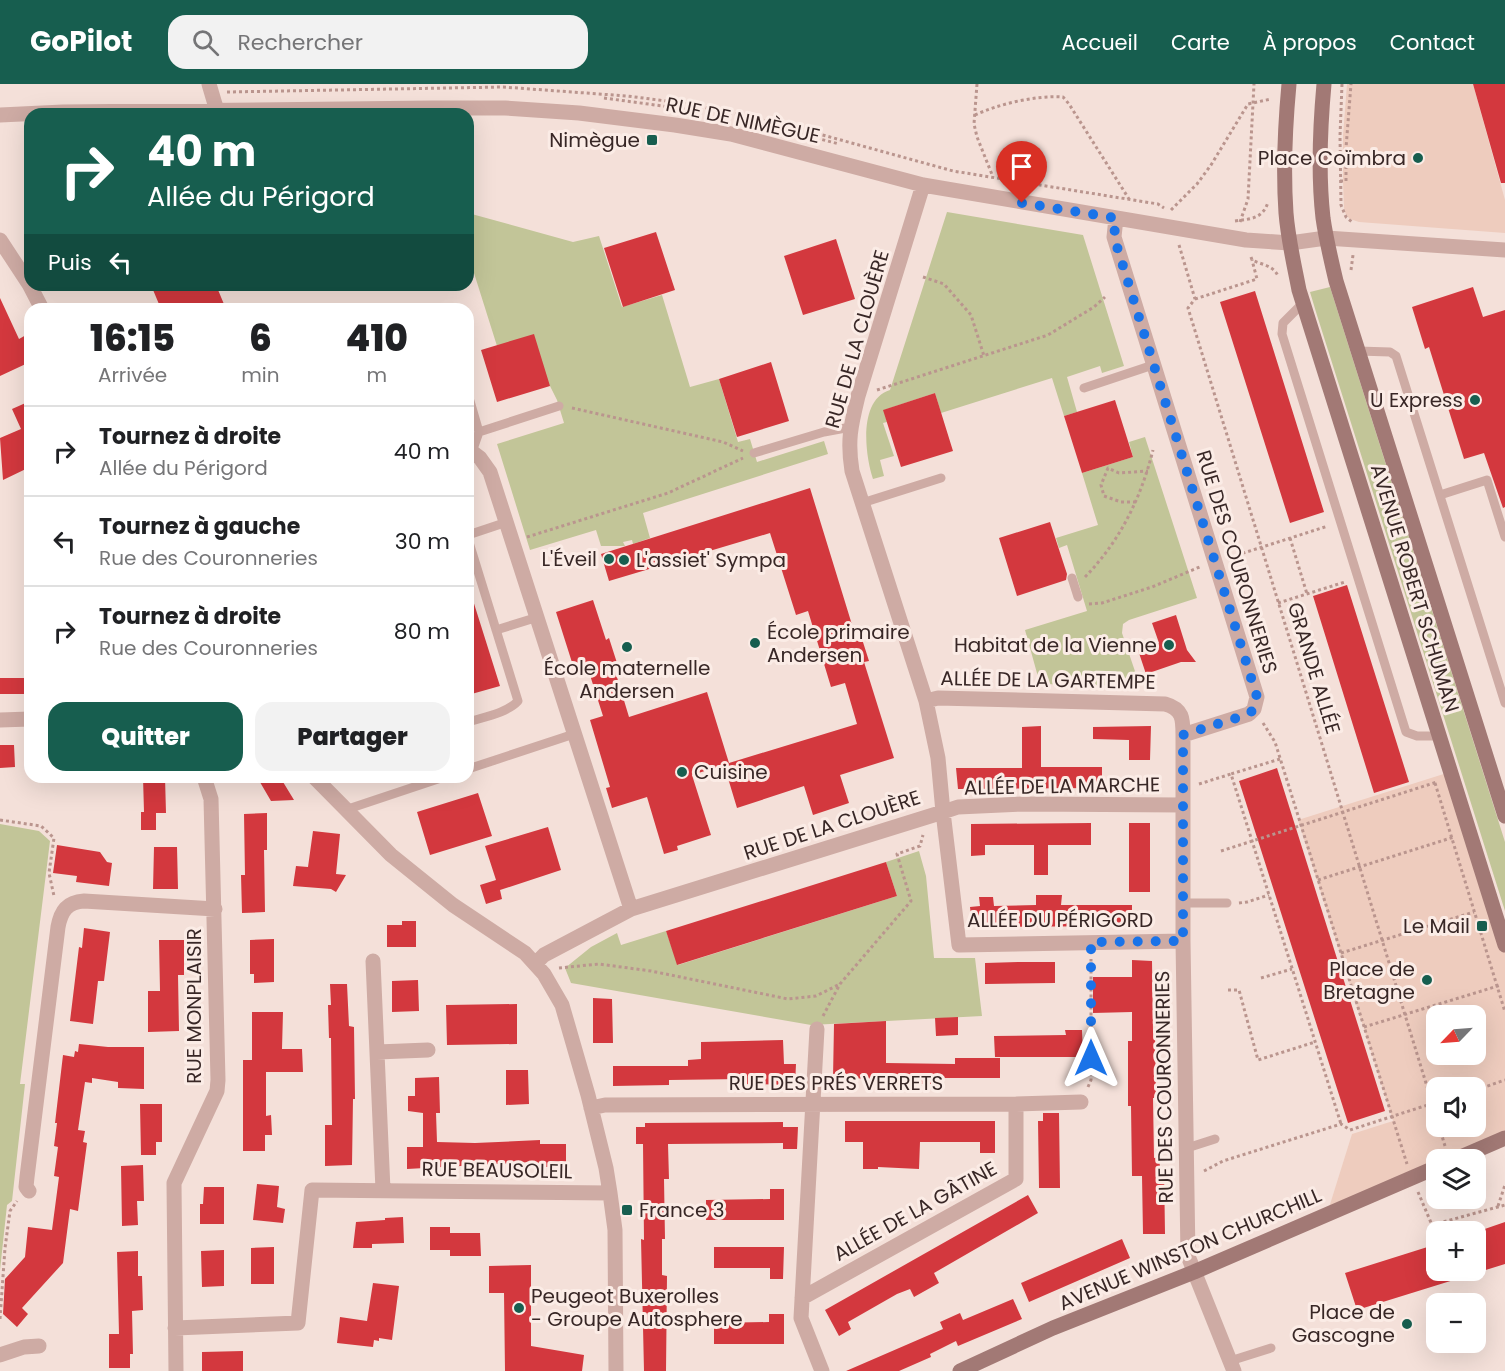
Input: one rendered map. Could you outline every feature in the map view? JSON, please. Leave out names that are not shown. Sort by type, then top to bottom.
[{"type":"main road","name":"AVENUE ROBERT SCHUMAN","points":[[1289,84],[1285,123],[1285,184],[1290,243],[1304,303],[1505,945]]},
{"type":"main road","name":"AVENUE ROBERT SCHUMAN","points":[[1324,84],[1321,122],[1321,182],[1326,238],[1336,281],[1505,816]]},
{"type":"main road","points":[[1467,1149],[1505,1138]]},
{"type":"main road","name":"AVENUE WINSTON CHURCHILL","points":[[960,1371],[1053,1328],[1194,1272],[1426,1172]]},
{"type":"street","points":[[209,84],[216,108]]},
{"type":"street","name":"RUE DE NIMÈGUE","points":[[474,109],[579,113],[675,125],[731,135],[923,185],[1246,240],[1290,243],[1326,238],[1356,239],[1505,250]]},
{"type":"street","name":"RUE DE NIMÈGUE","points":[[0,115],[24,115]]},
{"type":"street","name":"RUE DE LA CLOUÈRE","points":[[540,960],[631,909],[943,812],[935,740],[926,700],[852,471],[849,447],[850,427],[858,396],[923,185]]},
{"type":"street","name":"RUE DES COURONNERIES","points":[[1116,218],[1114,237],[1257,697],[1254,709]]},
{"type":"street","points":[[0,240],[24,276]]},
{"type":"street","points":[[474,455],[490,472],[514,541],[631,909]]},
{"type":"street","name":"ALLÉE DE LA GARTEMPE","points":[[926,700],[1003,698],[1165,704],[1174,706],[1180,713],[1183,735]]},
{"type":"street","points":[[1183,735],[1240,718],[1254,709]]},
{"type":"street","points":[[0,720],[24,719]]},
{"type":"street","name":"RUE DES COURONNERIES","points":[[1183,735],[1183,941],[1194,1145],[1188,1256],[1232,1366]]},
{"type":"street","name":"RUE MONPLAISIR","points":[[176,1371],[174,1183],[217,1091],[215,909],[211,799],[206,783]]},
{"type":"street","points":[[320,783],[399,862],[453,904],[525,954],[540,960],[544,974],[562,1005],[606,1168],[615,1230],[616,1371]]},
{"type":"street","name":"ALLÉE DE LA MARCHE","points":[[943,812],[958,807],[1024,804],[1182,805]]},
{"type":"street","name":"ALLÉE DU PÉRIGORD","points":[[943,812],[959,945],[1183,941]]},
{"type":"street","points":[[29,1191],[26,1186],[56,938],[59,920],[64,910],[71,904],[84,901],[215,909]]},
{"type":"street","points":[[373,961],[383,1190]]},
{"type":"street","name":"ALLÉE DE LA GÂTINE","points":[[817,1029],[801,1318],[822,1371]]},
{"type":"street","points":[[377,1052],[428,1050]]},
{"type":"street","name":"RUE DES PRÉS VERRETS","points":[[591,1108],[605,1105],[1081,1102]]},
{"type":"street","name":"ALLÉE DE LA GÂTINE","points":[[802,1299],[1016,1179],[1016,1104]]},
{"type":"street","name":"RUE BEAUSOLEIL","points":[[175,1328],[298,1323],[312,1190],[610,1192]]},
{"type":"street","points":[[0,1355],[24,1347],[39,1346]]},
{"type":"lane","points":[[1304,303],[1283,323],[1282,334],[1406,732],[1417,736],[1439,736]]},
{"type":"lane","points":[[1358,351],[1390,352],[1396,356],[1505,703]]},
{"type":"lane","points":[[1084,388],[1153,365]]},
{"type":"lane","points":[[479,432],[559,406]]},
{"type":"lane","points":[[474,415],[479,432],[474,443]]},
{"type":"lane","points":[[754,453],[824,432],[850,427]]},
{"type":"lane","points":[[862,503],[941,478]]},
{"type":"lane","points":[[1440,495],[1487,480],[1505,537]]},
{"type":"lane","points":[[474,535],[507,522]]},
{"type":"lane","points":[[474,557],[518,700],[514,705],[502,711],[474,721]]},
{"type":"lane","points":[[1074,582],[1078,597]]},
{"type":"lane","points":[[496,630],[538,617]]},
{"type":"lane","points":[[474,767],[574,734]]},
{"type":"lane","points":[[345,810],[426,783]]},
{"type":"lane","points":[[1183,903],[1227,903]]},
{"type":"lane","points":[[1194,1145],[1215,1139]]},
{"type":"lane","points":[[1232,1366],[1271,1348]]},
{"type":"path","points":[[975,115],[1006,105],[1052,96],[1063,97],[1129,199],[993,177],[974,124],[977,84]]},
{"type":"path","points":[[1240,220],[1248,199],[1254,84]]},
{"type":"path","points":[[1342,84],[1341,205],[1346,217],[1353,223],[1356,239]]},
{"type":"path","points":[[1340,182],[1346,181],[1351,84]]},
{"type":"path","points":[[1174,228],[1169,212],[1197,184],[1211,165],[1248,104],[1272,99]]},
{"type":"path","name":"GRANDE ALLÉE","points":[[1174,228],[1195,299],[1188,308],[1382,941],[1426,1077]]},
{"type":"path","points":[[1195,299],[1257,279],[1252,260]]},
{"type":"path","points":[[923,277],[944,284],[971,315],[984,356]]},
{"type":"path","points":[[858,396],[1048,335],[1094,307],[1105,297]]},
{"type":"path","points":[[514,541],[668,493],[747,456],[738,448],[723,442],[600,413],[559,406]]},
{"type":"path","points":[[1074,582],[1113,545],[1136,501],[1148,471],[1153,450]]},
{"type":"path","points":[[1136,501],[1111,500],[1104,496],[1101,486],[1108,468],[1119,473],[1148,471]]},
{"type":"path","points":[[1078,597],[1085,603],[1102,603],[1152,587],[1190,569],[1341,522]]},
{"type":"path","points":[[1290,538],[1307,594]]},
{"type":"path","points":[[1278,603],[1358,578]]},
{"type":"path","points":[[1254,709],[1275,742],[1411,1178],[1432,1225],[1505,1205]]},
{"type":"path","points":[[1182,785],[1197,785],[1280,759]]},
{"type":"path","points":[[1231,774],[1341,1125],[1350,1130],[1426,1106]]},
{"type":"path","points":[[1221,851],[1439,781]]},
{"type":"path","points":[[0,820],[41,826],[54,838],[49,873],[51,891],[64,910]]},
{"type":"path","points":[[817,1029],[840,984],[911,901],[897,854],[920,846],[924,833]]},
{"type":"path","points":[[1318,880],[1456,837]]},
{"type":"path","points":[[1238,903],[1269,895]]},
{"type":"path","points":[[1341,954],[1479,911]]},
{"type":"path","points":[[1081,1102],[1091,1080],[1091,942]]},
{"type":"path","points":[[540,960],[556,969],[599,964],[651,970],[788,999],[816,996],[840,984]]},
{"type":"path","points":[[1261,978],[1292,969]]},
{"type":"path","points":[[1364,1027],[1501,985]]},
{"type":"path","points":[[1228,990],[1239,990],[1258,1060],[1315,1042]]},
{"type":"path","points":[[1486,1087],[1505,1080]]},
{"type":"path","points":[[1194,1145],[1201,1171],[1223,1161],[1341,1125]]},
{"type":"path","points":[[1498,1206],[1505,1185]]},
{"type":"path","points":[[0,1319],[10,1211],[13,1205],[29,1191]]},
{"type":"green space","points":[[947,212],[1083,235],[1124,366],[1102,373],[1100,366],[1067,377],[1077,412],[1064,416],[1052,378],[941,413],[935,393],[884,410],[887,422],[883,423],[894,456],[880,460],[884,476],[873,479],[866,443],[868,416],[880,396],[890,390]]},
{"type":"green space","points":[[474,215],[573,242],[599,236],[622,307],[662,295],[690,387],[719,379],[738,442],[750,439],[757,462],[824,441],[828,454],[643,513],[650,538],[633,544],[632,540],[623,542],[625,546],[601,546],[596,530],[530,550],[497,444],[564,423],[550,386],[497,346],[474,273]]},
{"type":"green space","points":[[1330,287],[1505,842],[1505,911],[1310,292]]},
{"type":"green space","points":[[1145,437],[1197,598],[1123,624],[1122,633],[1140,686],[1040,684],[1025,630],[1087,611],[1067,545],[1059,548],[1056,538],[1098,525],[1082,473],[1133,457],[1129,442]]},
{"type":"green space","points":[[0,824],[39,831],[50,841],[20,1084],[25,1084],[12,1201],[7,1205],[0,1270]]},
{"type":"green space","points":[[919,851],[926,876],[934,958],[975,958],[982,1016],[811,1025],[571,983],[565,968],[591,947],[617,933],[621,945],[666,931],[678,965],[897,896],[886,862]]},
{"type":"shaded area","name":"Place Coïmbra","points":[[1347,84],[1473,84],[1505,200],[1505,233],[1359,222],[1350,219],[1344,208],[1343,181],[1343,136]]},
{"type":"shaded area","name":"Place de Bretagne","points":[[1450,772],[1505,945],[1505,1138],[1478,1149],[1426,1149],[1426,1172],[1327,1214],[1352,1134],[1393,1121],[1298,820]]},
{"type":"building","points":[[1473,84],[1505,84],[1505,183],[1501,183]]},
{"type":"building","points":[[656,232],[675,290],[623,307],[604,248]]},
{"type":"building","points":[[836,239],[855,299],[803,315],[784,256]]},
{"type":"building","name":"U Express","points":[[1473,287],[1483,317],[1505,310],[1505,507],[1503,508],[1484,453],[1464,459],[1429,347],[1425,349],[1412,307]]},
{"type":"building","points":[[154,291],[218,291],[224,303],[158,303]]},
{"type":"building","points":[[1255,291],[1324,512],[1290,523],[1220,302]]},
{"type":"building","points":[[0,298],[19,339],[24,336],[24,365],[0,376]]},
{"type":"building","points":[[534,334],[550,386],[497,402],[481,350]]},
{"type":"building","points":[[771,362],[789,421],[737,437],[719,379]]},
{"type":"building","points":[[935,393],[953,451],[901,467],[883,410]]},
{"type":"building","points":[[1115,400],[1133,457],[1082,473],[1064,416]]},
{"type":"building","points":[[24,404],[24,470],[3,480],[0,438],[21,429],[12,409]]},
{"type":"building","points":[[810,488],[857,641],[862,639],[869,661],[864,662],[894,758],[840,775],[849,803],[813,815],[804,786],[737,808],[724,765],[692,775],[711,835],[677,846],[678,850],[664,854],[647,797],[612,808],[606,788],[610,787],[590,720],[603,716],[589,672],[576,675],[556,612],[593,600],[606,640],[609,638],[617,663],[613,664],[629,717],[707,692],[729,763],[857,724],[845,683],[831,687],[808,611],[796,615],[770,533],[609,581],[601,554]]},
{"type":"building","points":[[1050,522],[1067,574],[1066,580],[1017,596],[999,538]]},
{"type":"building","points":[[1347,585],[1409,782],[1374,793],[1313,596]]},
{"type":"building","points":[[474,604],[500,686],[474,693]]},
{"type":"building","name":"Habitat de la Vienne","points":[[1176,615],[1187,650],[1196,662],[1181,662],[1146,674],[1138,650],[1159,643],[1152,623]]},
{"type":"building","points":[[0,678],[24,678],[24,694],[0,694]]},
{"type":"building","points":[[1041,726],[1041,767],[1102,767],[1102,788],[958,789],[956,768],[1022,768],[1022,727]]},
{"type":"building","points":[[1151,726],[1150,760],[1129,760],[1129,740],[1093,739],[1093,727]]},
{"type":"building","points":[[0,745],[14,745],[15,767],[0,768]]},
{"type":"building","points":[[1277,768],[1385,1111],[1348,1123],[1239,781]]},
{"type":"building","points":[[143,783],[165,783],[166,813],[156,813],[156,830],[141,830],[141,812],[144,812]]},
{"type":"building","points":[[260,783],[284,783],[294,800],[271,801]]},
{"type":"building","points":[[478,793],[492,836],[430,855],[417,812]]},
{"type":"building","points":[[267,813],[267,850],[264,850],[265,912],[242,913],[241,875],[245,875],[244,814]]},
{"type":"building","points":[[1091,823],[1091,845],[1048,845],[1048,875],[1034,875],[1034,845],[985,845],[985,855],[971,856],[971,824]]},
{"type":"building","points":[[1129,823],[1150,823],[1150,892],[1129,892]]},
{"type":"building","points":[[548,827],[561,870],[500,890],[502,899],[486,904],[480,885],[496,880],[485,846]]},
{"type":"building","points":[[313,831],[340,834],[336,874],[346,875],[336,892],[331,889],[293,886],[296,866],[308,867]]},
{"type":"building","points":[[57,845],[100,852],[107,862],[112,863],[109,886],[76,882],[77,876],[53,873]]},
{"type":"building","points":[[154,847],[177,847],[178,889],[153,889]]},
{"type":"building","points":[[886,862],[897,896],[677,965],[666,931]]},
{"type":"building","points":[[1036,895],[1062,895],[1061,905],[1132,905],[1132,926],[980,927],[980,923],[972,923],[970,907],[980,906],[979,897],[993,897],[994,906],[1036,905]]},
{"type":"building","points":[[402,921],[416,921],[416,947],[387,947],[387,925],[402,925]]},
{"type":"building","points":[[84,928],[110,932],[104,981],[98,981],[93,1024],[70,1021],[79,947],[82,948]]},
{"type":"building","points":[[274,939],[274,982],[254,983],[254,974],[250,974],[250,940]]},
{"type":"building","points":[[159,940],[184,940],[184,975],[178,975],[179,1031],[148,1032],[148,991],[160,991]]},
{"type":"building","points":[[1132,960],[1152,961],[1156,1098],[1153,1098],[1154,1158],[1159,1157],[1160,1167],[1164,1167],[1165,1234],[1143,1234],[1142,1176],[1132,1176],[1131,1106],[1128,1106],[1128,1041],[1132,1041],[1132,1012],[1093,1013],[1093,977],[1132,977]]},
{"type":"building","points":[[1055,962],[1055,983],[985,984],[985,963]]},
{"type":"building","points":[[418,980],[419,1011],[392,1012],[392,981]]},
{"type":"building","points":[[330,984],[347,984],[349,1026],[354,1027],[355,1099],[353,1099],[352,1165],[325,1166],[325,1125],[332,1125],[331,1038],[329,1038],[328,1005],[331,1005]]},
{"type":"building","points":[[593,998],[612,999],[613,1043],[593,1043]]},
{"type":"building","points":[[517,1004],[517,1044],[447,1045],[446,1005]]},
{"type":"building","points":[[252,1012],[283,1012],[282,1049],[302,1049],[303,1072],[266,1072],[266,1116],[271,1115],[272,1135],[265,1135],[265,1151],[243,1151],[243,1060],[252,1060]]},
{"type":"building","points":[[958,1017],[958,1035],[936,1036],[935,1018]]},
{"type":"building","points":[[886,1021],[886,1063],[955,1064],[955,1058],[1000,1058],[1000,1078],[937,1078],[938,1084],[894,1084],[894,1079],[833,1078],[834,1024]]},
{"type":"building","points":[[1065,1030],[1082,1030],[1083,1057],[995,1057],[994,1036],[1066,1035]]},
{"type":"building","points":[[783,1040],[784,1064],[796,1064],[795,1085],[743,1084],[742,1079],[669,1080],[669,1085],[613,1086],[613,1066],[688,1066],[688,1060],[701,1059],[701,1042]]},
{"type":"building","points":[[79,1044],[144,1047],[144,1089],[118,1088],[118,1082],[92,1078],[92,1083],[85,1082],[78,1130],[85,1131],[83,1142],[87,1143],[78,1211],[70,1209],[63,1263],[22,1308],[28,1314],[17,1327],[3,1314],[5,1279],[25,1257],[28,1227],[52,1230],[59,1177],[54,1176],[58,1147],[54,1146],[57,1123],[55,1123],[63,1055],[74,1057],[75,1051],[78,1052]]},
{"type":"building","points":[[506,1070],[528,1070],[529,1104],[506,1105]]},
{"type":"building","points":[[439,1077],[440,1113],[436,1113],[437,1142],[540,1140],[540,1144],[566,1144],[566,1167],[530,1167],[531,1162],[407,1169],[407,1147],[423,1147],[423,1113],[408,1111],[408,1096],[415,1096],[415,1078]]},
{"type":"building","points":[[140,1104],[162,1104],[162,1142],[156,1142],[156,1155],[141,1155]]},
{"type":"building","points":[[1043,1113],[1059,1113],[1060,1188],[1039,1188],[1038,1121],[1043,1121]]},
{"type":"building","points":[[845,1121],[995,1121],[995,1153],[980,1153],[980,1142],[920,1142],[919,1169],[878,1167],[878,1169],[863,1169],[863,1142],[845,1142]]},
{"type":"building","points":[[783,1122],[783,1127],[798,1127],[797,1149],[783,1149],[783,1143],[668,1144],[669,1179],[664,1179],[665,1239],[662,1239],[662,1275],[667,1276],[666,1371],[644,1371],[641,1239],[644,1240],[643,1144],[636,1144],[636,1127],[645,1127],[645,1123]]},
{"type":"building","points":[[143,1165],[144,1201],[137,1201],[138,1225],[122,1226],[121,1166]]},
{"type":"building","points":[[257,1184],[279,1186],[277,1207],[285,1209],[283,1223],[253,1220]]},
{"type":"building","points":[[204,1187],[224,1187],[224,1224],[200,1224],[200,1204],[203,1204]]},
{"type":"building","points":[[770,1189],[784,1189],[784,1220],[706,1220],[706,1200],[770,1199]]},
{"type":"building","points":[[1028,1195],[1038,1213],[934,1273],[939,1283],[914,1297],[910,1289],[897,1294],[848,1322],[851,1329],[839,1336],[825,1310]]},
{"type":"building","points":[[403,1217],[404,1243],[372,1244],[372,1248],[353,1248],[356,1222]]},
{"type":"building","points":[[1505,1222],[1505,1264],[1486,1270],[1486,1229]]},
{"type":"building","points":[[430,1227],[450,1227],[450,1233],[480,1233],[481,1256],[450,1256],[450,1250],[430,1250]]},
{"type":"building","points":[[1122,1239],[1130,1258],[1029,1302],[1021,1283]]},
{"type":"building","points":[[274,1247],[274,1284],[251,1284],[251,1248]]},
{"type":"building","points":[[714,1247],[784,1247],[783,1279],[770,1279],[770,1268],[714,1268]]},
{"type":"building","points":[[1426,1247],[1426,1281],[1450,1281],[1357,1310],[1345,1273]]},
{"type":"building","points":[[224,1250],[224,1286],[202,1287],[201,1251]]},
{"type":"building","points":[[138,1251],[138,1276],[142,1276],[143,1310],[132,1311],[133,1354],[130,1354],[130,1368],[109,1368],[109,1334],[119,1334],[117,1252]]},
{"type":"building","points":[[531,1265],[531,1346],[584,1355],[582,1371],[505,1371],[504,1293],[489,1293],[489,1266]]},
{"type":"building","points":[[373,1283],[399,1286],[392,1340],[379,1338],[379,1341],[374,1340],[373,1347],[337,1343],[340,1317],[367,1321]]},
{"type":"building","points":[[1013,1299],[1022,1319],[958,1346],[956,1341],[930,1354],[931,1357],[899,1371],[846,1371],[943,1329],[940,1322],[960,1313],[963,1320]]},
{"type":"building","points":[[769,1314],[784,1314],[784,1344],[714,1344],[714,1323],[769,1322]]},
{"type":"building","points":[[243,1351],[243,1371],[202,1371],[202,1352]]},
{"type":"place","name":"Nimègue","points":[[652,140]]},
{"type":"place","name":"Place Coïmbra","points":[[1418,158]]},
{"type":"place","name":"U Express","points":[[1475,400]]},
{"type":"place","name":"L'Éveil","points":[[609,559]]},
{"type":"place","name":"L'assiet' Sympa","points":[[624,560]]},
{"type":"place","name":"École primaire Andersen","points":[[755,643]]},
{"type":"place","name":"Habitat de la Vienne","points":[[1169,645]]},
{"type":"place","name":"École maternelle Andersen","points":[[627,647]]},
{"type":"place","name":"Cuisine","points":[[682,772]]},
{"type":"place","name":"Le Mail","points":[[1482,926]]},
{"type":"place","name":"Place de Bretagne","points":[[1427,980]]},
{"type":"place","name":"France 3","points":[[627,1210]]},
{"type":"place","name":"Peugeot Buxerolles - Groupe Autosphere","points":[[519,1308]]},
{"type":"place","name":"Place de Gascogne","points":[[1407,1324]]},
{"type":"route","points":[[1022,203],[1116,218],[1114,237],[1257,697],[1257,703],[1249,714],[1183,735],[1183,941],[1091,942],[1091,1058]]}]
